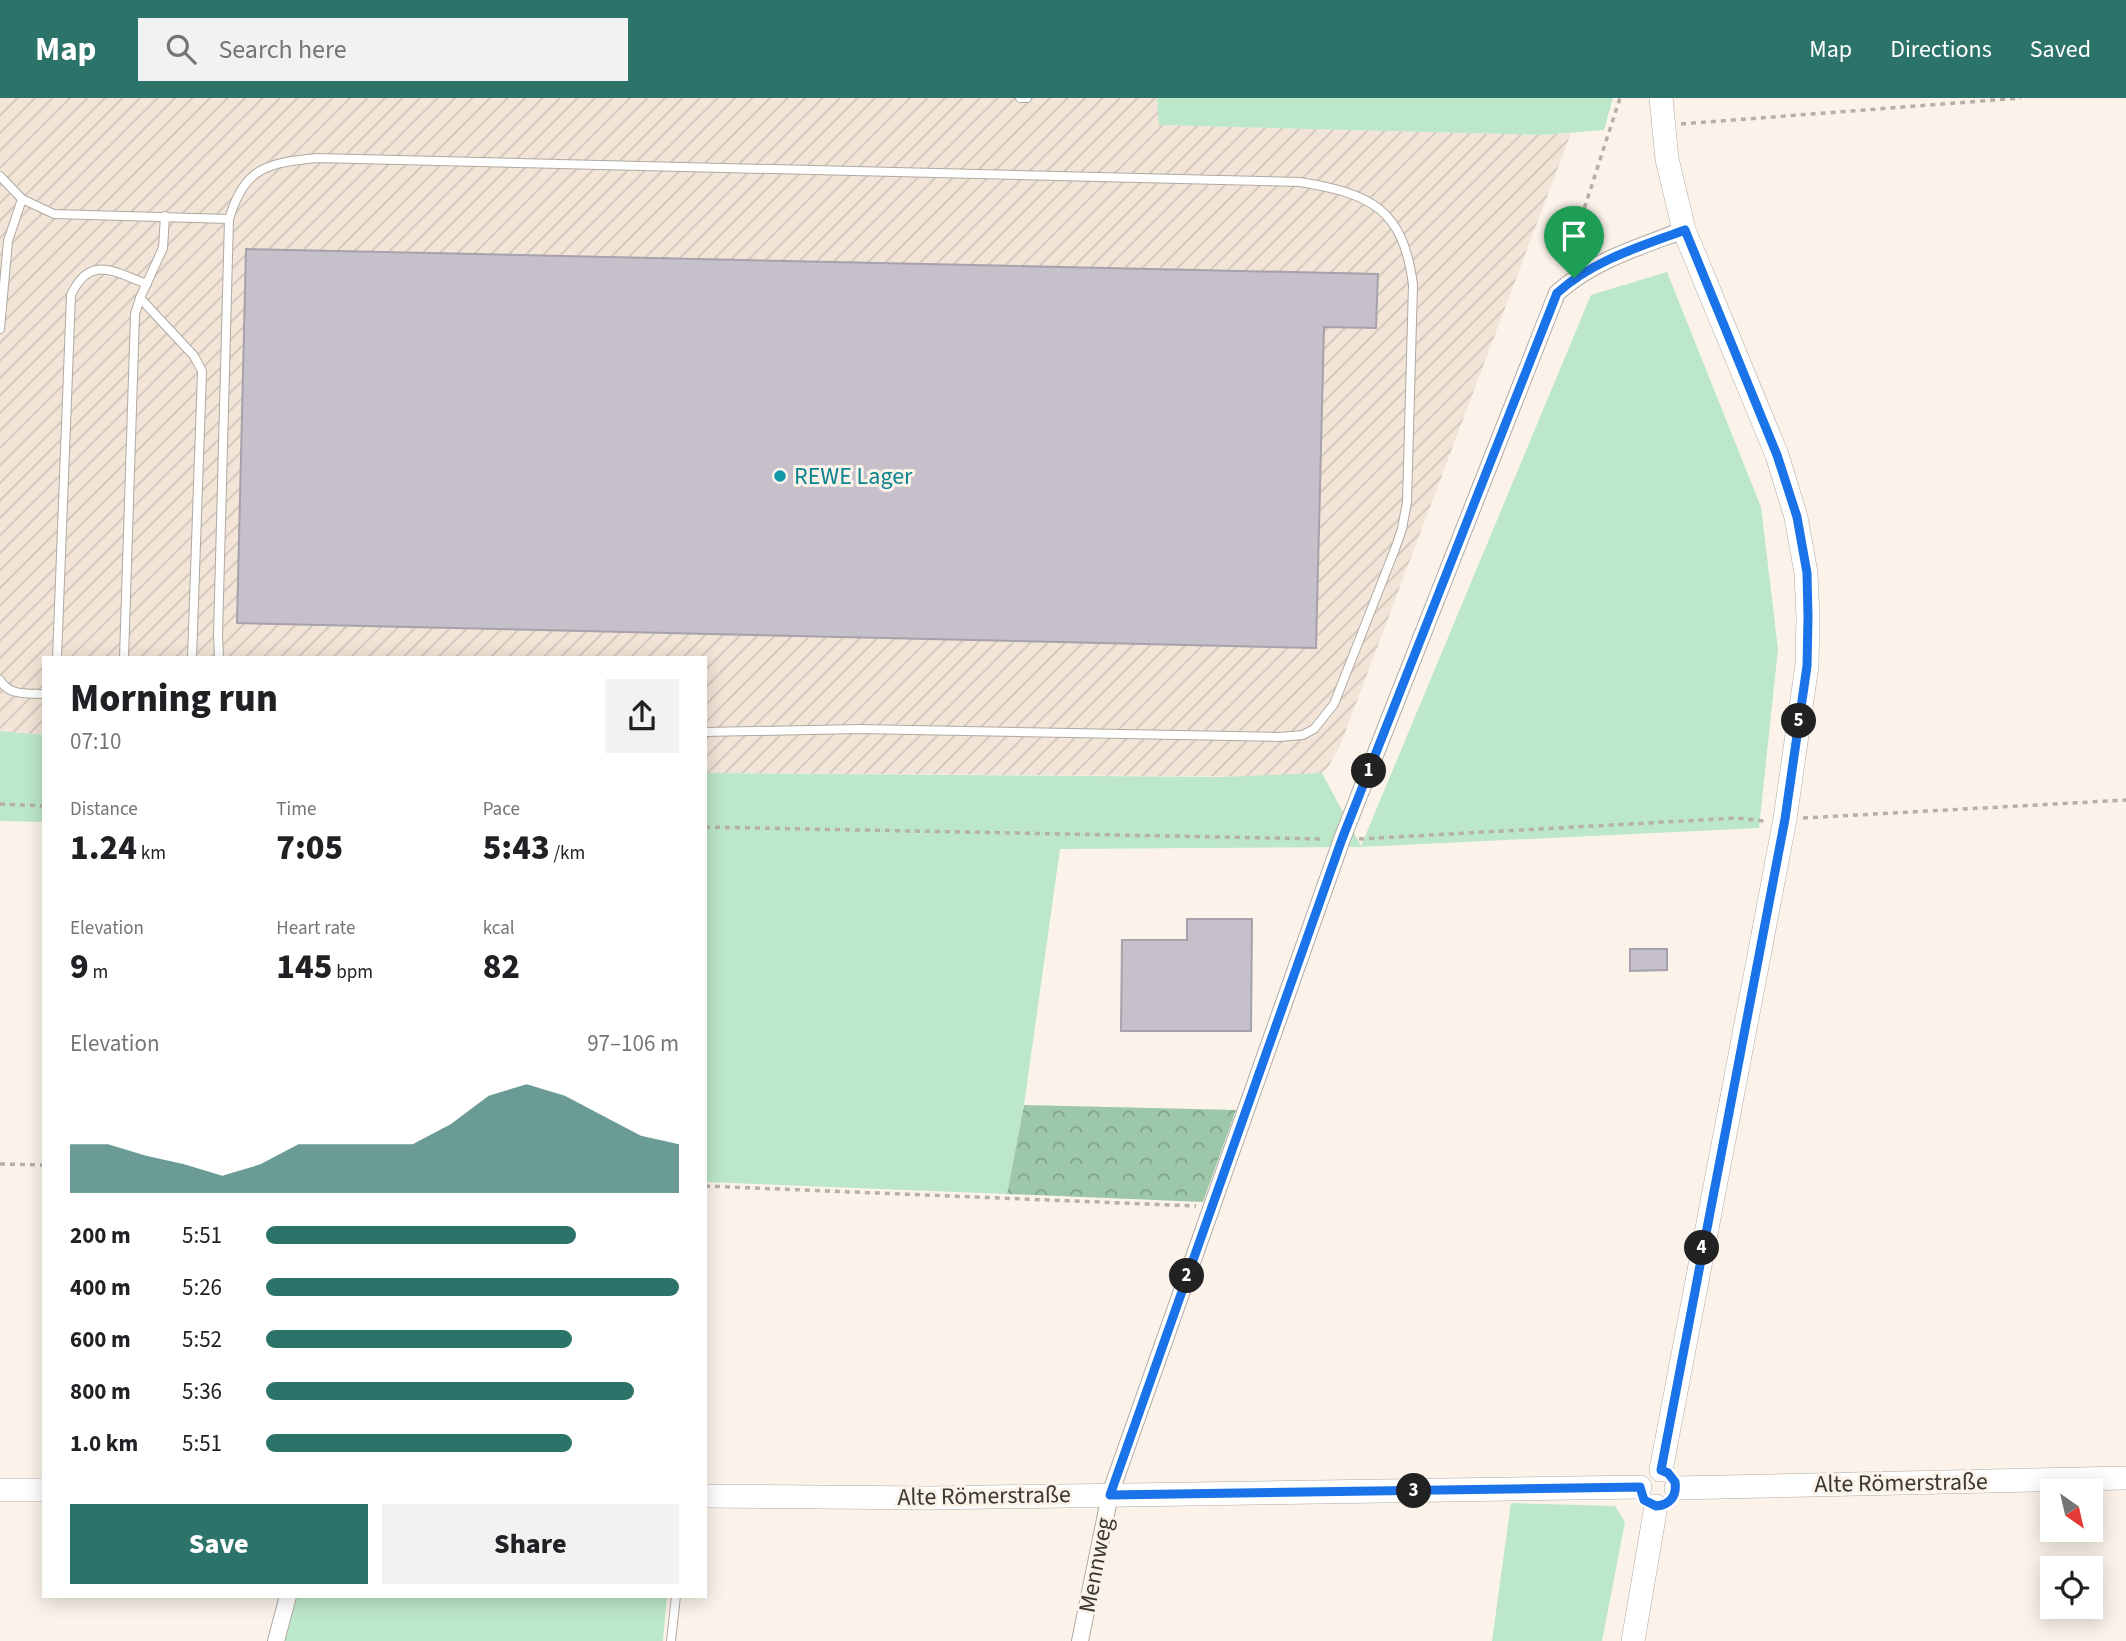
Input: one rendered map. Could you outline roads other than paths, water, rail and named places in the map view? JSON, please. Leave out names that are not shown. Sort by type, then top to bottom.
[{"type":"street","points":[[1661,98],[1667,159],[1685,230],[1777,455],[1797,517],[1807,573],[1808,617],[1807,666],[1785,819],[1661,1470]]},
{"type":"street","name":"Mennweg","points":[[1080,1641],[1110,1495],[1212,1206],[1342,839],[1557,293],[1574,278],[1613,256],[1685,230]]},
{"type":"street","points":[[1661,1470],[1673,1477],[1676,1488],[1670,1502],[1656,1506],[1644,1500],[1640,1487],[1646,1474],[1661,1470]]},
{"type":"street","name":"Alte Römerstraße","points":[[1676,1488],[2126,1478]]},
{"type":"street","name":"Alte Römerstraße","points":[[707,1496],[929,1497],[1640,1487]]},
{"type":"street","points":[[0,1490],[42,1490]]},
{"type":"street","points":[[1633,1641],[1656,1506]]},
{"type":"street","points":[[276,1641],[287,1598]]},
{"type":"lane","points":[[1020,98],[1027,98]]},
{"type":"lane","points":[[219,656],[229,219],[242,188],[252,176],[281,161],[317,158],[1300,182],[1363,197],[1395,225],[1409,259],[1413,285],[1404,516],[1395,549],[1334,704],[1314,729],[1303,734],[1279,737],[859,729],[707,732]]},
{"type":"lane","points":[[0,176],[22,199],[54,214],[229,219]]},
{"type":"lane","points":[[0,329],[8,241],[22,199]]},
{"type":"lane","points":[[124,656],[135,314],[163,248],[165,216]]},
{"type":"lane","points":[[57,656],[71,295],[79,280],[88,272],[98,270],[111,271],[147,284]]},
{"type":"lane","points":[[141,298],[194,356],[202,372],[191,656]]},
{"type":"lane","points":[[0,680],[13,692],[42,694]]},
{"type":"lane","points":[[671,1641],[676,1598]]},
{"type":"place","name":"REWE Lager","points":[[780,476]]}]
